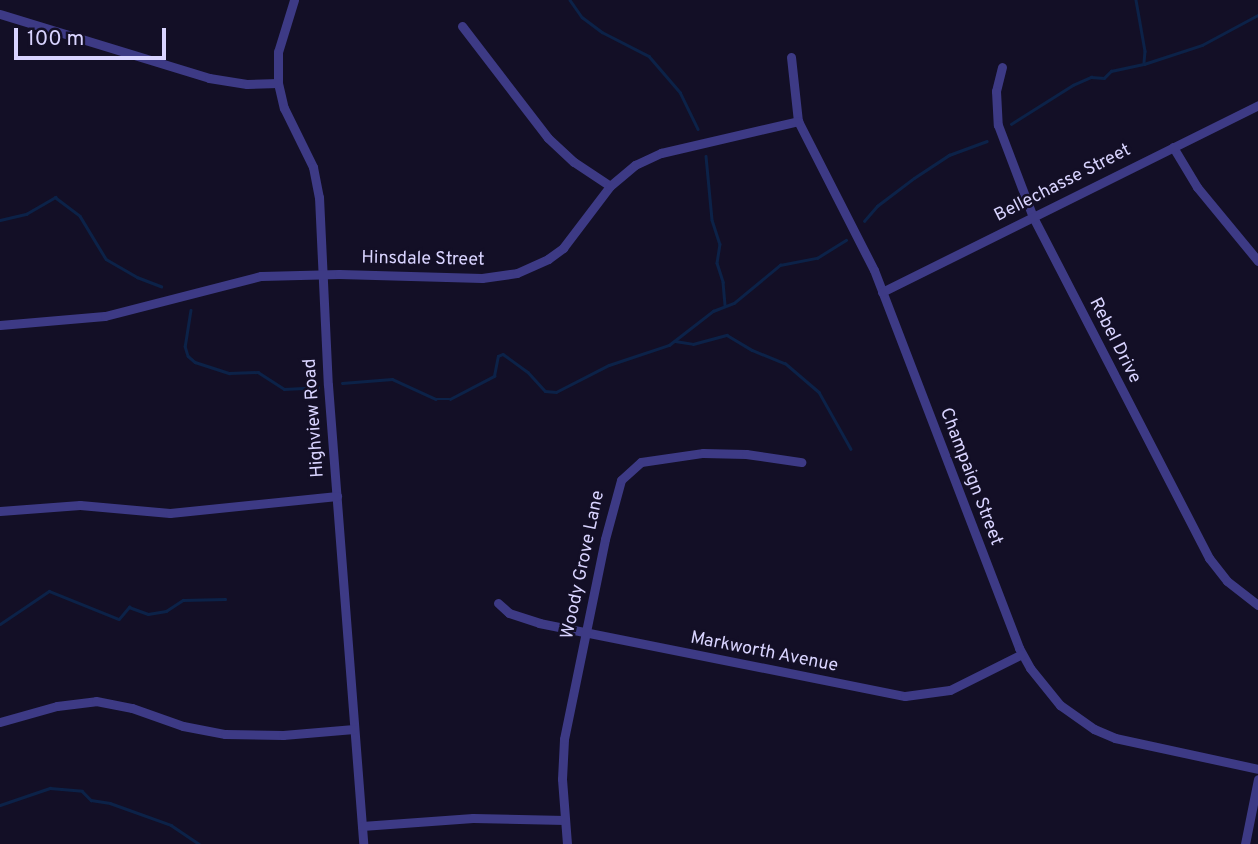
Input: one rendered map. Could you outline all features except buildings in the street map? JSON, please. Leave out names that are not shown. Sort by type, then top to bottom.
[{"type":"street","name":"Highview Road","points":[[294,0],[278,52],[278,83],[284,108],[316,177],[363,844]]},
{"type":"street","points":[[0,14],[209,78],[247,84],[278,83]]},
{"type":"street","points":[[462,26],[548,138],[574,162],[610,187]]},
{"type":"street","name":"Champaign Street","points":[[790,57],[798,121],[856,230],[1022,654],[1052,698],[1094,729],[1136,745],[1258,769]]},
{"type":"street","name":"Rebel Drive","points":[[1002,67],[996,91],[998,125],[1033,216],[1209,558],[1227,581],[1258,605]]},
{"type":"street","name":"Bellechasse Street","points":[[882,292],[1258,105]]},
{"type":"street","name":"Hinsdale Street","points":[[0,325],[105,316],[143,308],[232,281],[261,276],[323,274],[482,278],[517,273],[548,259],[563,248],[610,187],[625,173],[652,156],[798,121]]},
{"type":"street","points":[[1173,147],[1197,187],[1258,261]]},
{"type":"street","name":"Woody Grove Lane","points":[[567,844],[562,779],[564,739],[616,491],[632,468],[641,462],[668,457],[710,453],[801,462]]},
{"type":"street","points":[[0,511],[80,506],[170,513],[337,496]]},
{"type":"street","name":"Markworth Avenue","points":[[498,603],[519,618],[905,696],[950,690],[1022,654]]},
{"type":"street","points":[[0,722],[58,706],[96,701],[132,708],[183,726],[225,734],[283,735],[354,729]]},
{"type":"street","points":[[1245,844],[1258,779]]},
{"type":"street","points":[[362,826],[473,818],[565,820]]},
{"type":"waterway","points":[[570,0],[582,17],[602,32],[649,56],[680,92],[698,129]]},
{"type":"waterway","points":[[1136,0],[1145,51],[1144,62]]},
{"type":"waterway","points":[[1011,124],[1073,85],[1091,77],[1104,78],[1111,71],[1144,64],[1202,45],[1258,15]]},
{"type":"waterway","points":[[864,221],[877,206],[949,155],[987,141]]},
{"type":"waterway","points":[[706,156],[712,220],[720,244],[717,263],[723,282],[725,306]]},
{"type":"waterway","points":[[0,220],[26,214],[55,197],[80,216],[106,259],[137,277],[161,286]]},
{"type":"waterway","points":[[342,383],[392,379],[436,399],[450,399],[494,376],[498,356],[503,354],[528,372],[545,391],[556,392],[609,365],[669,345],[713,311],[734,303],[780,265],[817,258],[846,240]]},
{"type":"waterway","points":[[191,310],[185,346],[188,356],[195,362],[229,373],[258,372],[284,389],[318,387]]},
{"type":"waterway","points":[[675,341],[693,344],[727,335],[752,350],[785,363],[819,392],[851,449]]},
{"type":"waterway","points":[[0,624],[49,591],[119,619],[129,607],[148,614],[166,611],[183,600],[225,599]]},
{"type":"waterway","points":[[0,805],[50,788],[82,791],[91,800],[110,803],[171,825],[199,844]]}]
